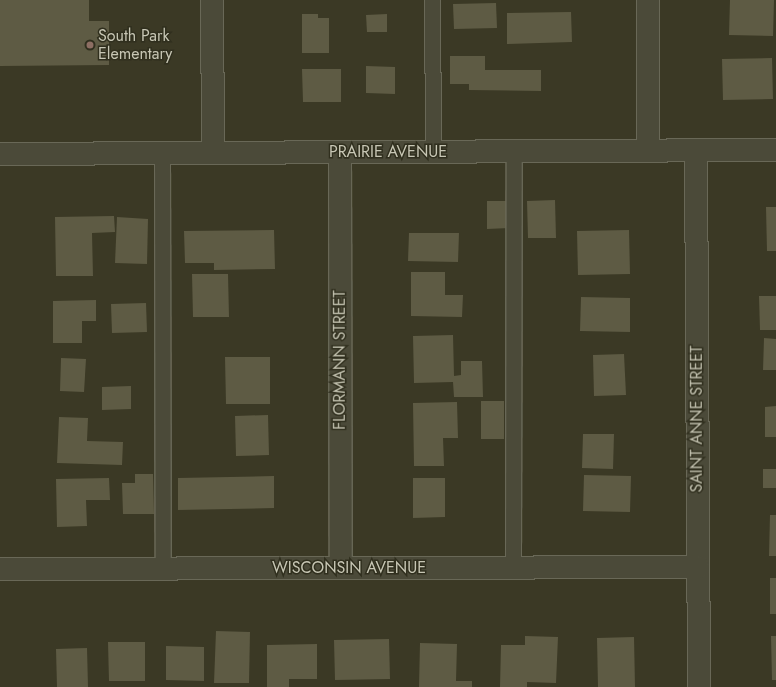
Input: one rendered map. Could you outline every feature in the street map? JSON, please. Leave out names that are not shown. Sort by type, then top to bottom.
[{"type":"street","points":[[212,0],[213,153]]},
{"type":"street","points":[[648,0],[648,151]]},
{"type":"street","name":"PRAIRIE AVENUE","points":[[0,154],[776,150]]},
{"type":"street","name":"SAINT ANNE STREET","points":[[696,151],[699,687]]},
{"type":"street","name":"FLORMANN STREET","points":[[340,152],[341,568]]},
{"type":"street","name":"WISCONSIN AVENUE","points":[[0,569],[698,567]]},
{"type":"lane","points":[[432,0],[433,152]]},
{"type":"lane","points":[[512,568],[514,152]]},
{"type":"lane","points":[[162,153],[163,569]]},
{"type":"building","name":"South Park Elementary","points":[[0,0],[89,0],[89,21],[109,21],[109,65],[0,66]]},
{"type":"building","points":[[730,0],[774,0],[773,36],[729,35]]},
{"type":"building","points":[[496,3],[497,28],[454,29],[453,4]]},
{"type":"building","points":[[571,12],[572,42],[507,44],[507,13]]},
{"type":"building","points":[[302,14],[318,14],[318,18],[329,18],[329,53],[302,53]]},
{"type":"building","points":[[387,14],[387,32],[367,32],[366,15]]},
{"type":"building","points":[[450,56],[485,56],[485,70],[541,70],[541,91],[469,90],[469,84],[450,84]]},
{"type":"building","points":[[772,58],[773,99],[723,100],[722,59]]},
{"type":"building","points":[[366,66],[395,67],[395,94],[366,93]]},
{"type":"building","points":[[302,69],[341,69],[341,102],[303,102]]},
{"type":"building","points":[[555,200],[556,238],[528,238],[527,201]]},
{"type":"building","points":[[487,201],[509,201],[509,228],[487,229]]},
{"type":"building","points":[[766,207],[776,207],[776,251],[767,251]]},
{"type":"building","points":[[114,216],[115,232],[92,233],[93,276],[56,276],[55,217]]},
{"type":"building","points":[[117,217],[148,219],[147,264],[115,263]]},
{"type":"building","points":[[274,230],[275,269],[214,270],[214,263],[185,263],[184,231]]},
{"type":"building","points":[[629,230],[630,274],[578,275],[577,231]]},
{"type":"building","points":[[409,233],[459,233],[458,262],[408,261]]},
{"type":"building","points":[[411,272],[445,272],[445,295],[463,295],[462,317],[411,316]]},
{"type":"building","points":[[192,274],[228,274],[229,317],[193,317]]},
{"type":"building","points":[[759,296],[776,296],[776,330],[760,330]]},
{"type":"building","points":[[581,297],[630,298],[630,332],[580,331]]},
{"type":"building","points":[[96,300],[96,321],[82,321],[82,343],[53,343],[53,301]]},
{"type":"building","points":[[146,303],[147,332],[112,333],[111,304]]},
{"type":"building","points":[[453,335],[454,376],[461,375],[461,361],[482,361],[483,397],[454,397],[453,382],[414,383],[413,336]]},
{"type":"building","points":[[764,338],[776,339],[776,370],[763,370]]},
{"type":"building","points":[[624,354],[626,395],[594,396],[593,355]]},
{"type":"building","points":[[225,357],[270,357],[270,404],[226,404]]},
{"type":"building","points":[[61,358],[86,359],[84,392],[60,391]]},
{"type":"building","points":[[131,386],[131,409],[102,410],[102,387]]},
{"type":"building","points":[[481,401],[504,401],[504,439],[481,439]]},
{"type":"building","points":[[457,402],[458,438],[443,438],[444,466],[414,466],[413,403]]},
{"type":"building","points":[[776,406],[776,437],[765,437],[765,407]]},
{"type":"building","points":[[268,415],[269,455],[236,456],[235,416]]},
{"type":"building","points":[[59,417],[88,418],[87,441],[123,442],[122,465],[57,463]]},
{"type":"building","points":[[583,434],[614,434],[613,469],[582,468]]},
{"type":"building","points":[[763,469],[776,469],[776,488],[763,488]]},
{"type":"building","points":[[135,474],[153,474],[154,514],[123,514],[122,483],[135,483]]},
{"type":"building","points":[[584,475],[631,476],[630,512],[583,511]]},
{"type":"building","points":[[274,476],[274,508],[178,510],[178,478]]},
{"type":"building","points":[[109,478],[110,500],[86,500],[87,526],[57,527],[56,479]]},
{"type":"building","points":[[413,478],[445,478],[445,517],[413,518]]},
{"type":"building","points":[[770,515],[776,515],[776,556],[769,556]]},
{"type":"building","points":[[770,578],[776,578],[776,614],[770,614]]},
{"type":"building","points":[[216,631],[250,632],[249,683],[214,683]]},
{"type":"building","points":[[525,636],[558,637],[556,683],[527,682],[527,687],[500,687],[501,645],[525,645]]},
{"type":"building","points":[[771,636],[776,636],[776,680],[772,680]]},
{"type":"building","points":[[634,637],[635,687],[598,687],[597,638]]},
{"type":"building","points":[[389,639],[390,679],[335,680],[334,640]]},
{"type":"building","points":[[108,642],[145,642],[145,681],[109,681]]},
{"type":"building","points":[[420,643],[457,644],[456,681],[472,681],[472,687],[419,687]]},
{"type":"building","points":[[317,644],[317,679],[289,679],[289,687],[267,687],[267,645]]},
{"type":"building","points":[[166,646],[204,647],[204,681],[166,680]]},
{"type":"building","points":[[87,648],[88,687],[57,687],[56,649]]},
{"type":"place","name":"South Park Elementary","points":[[90,45]]}]
